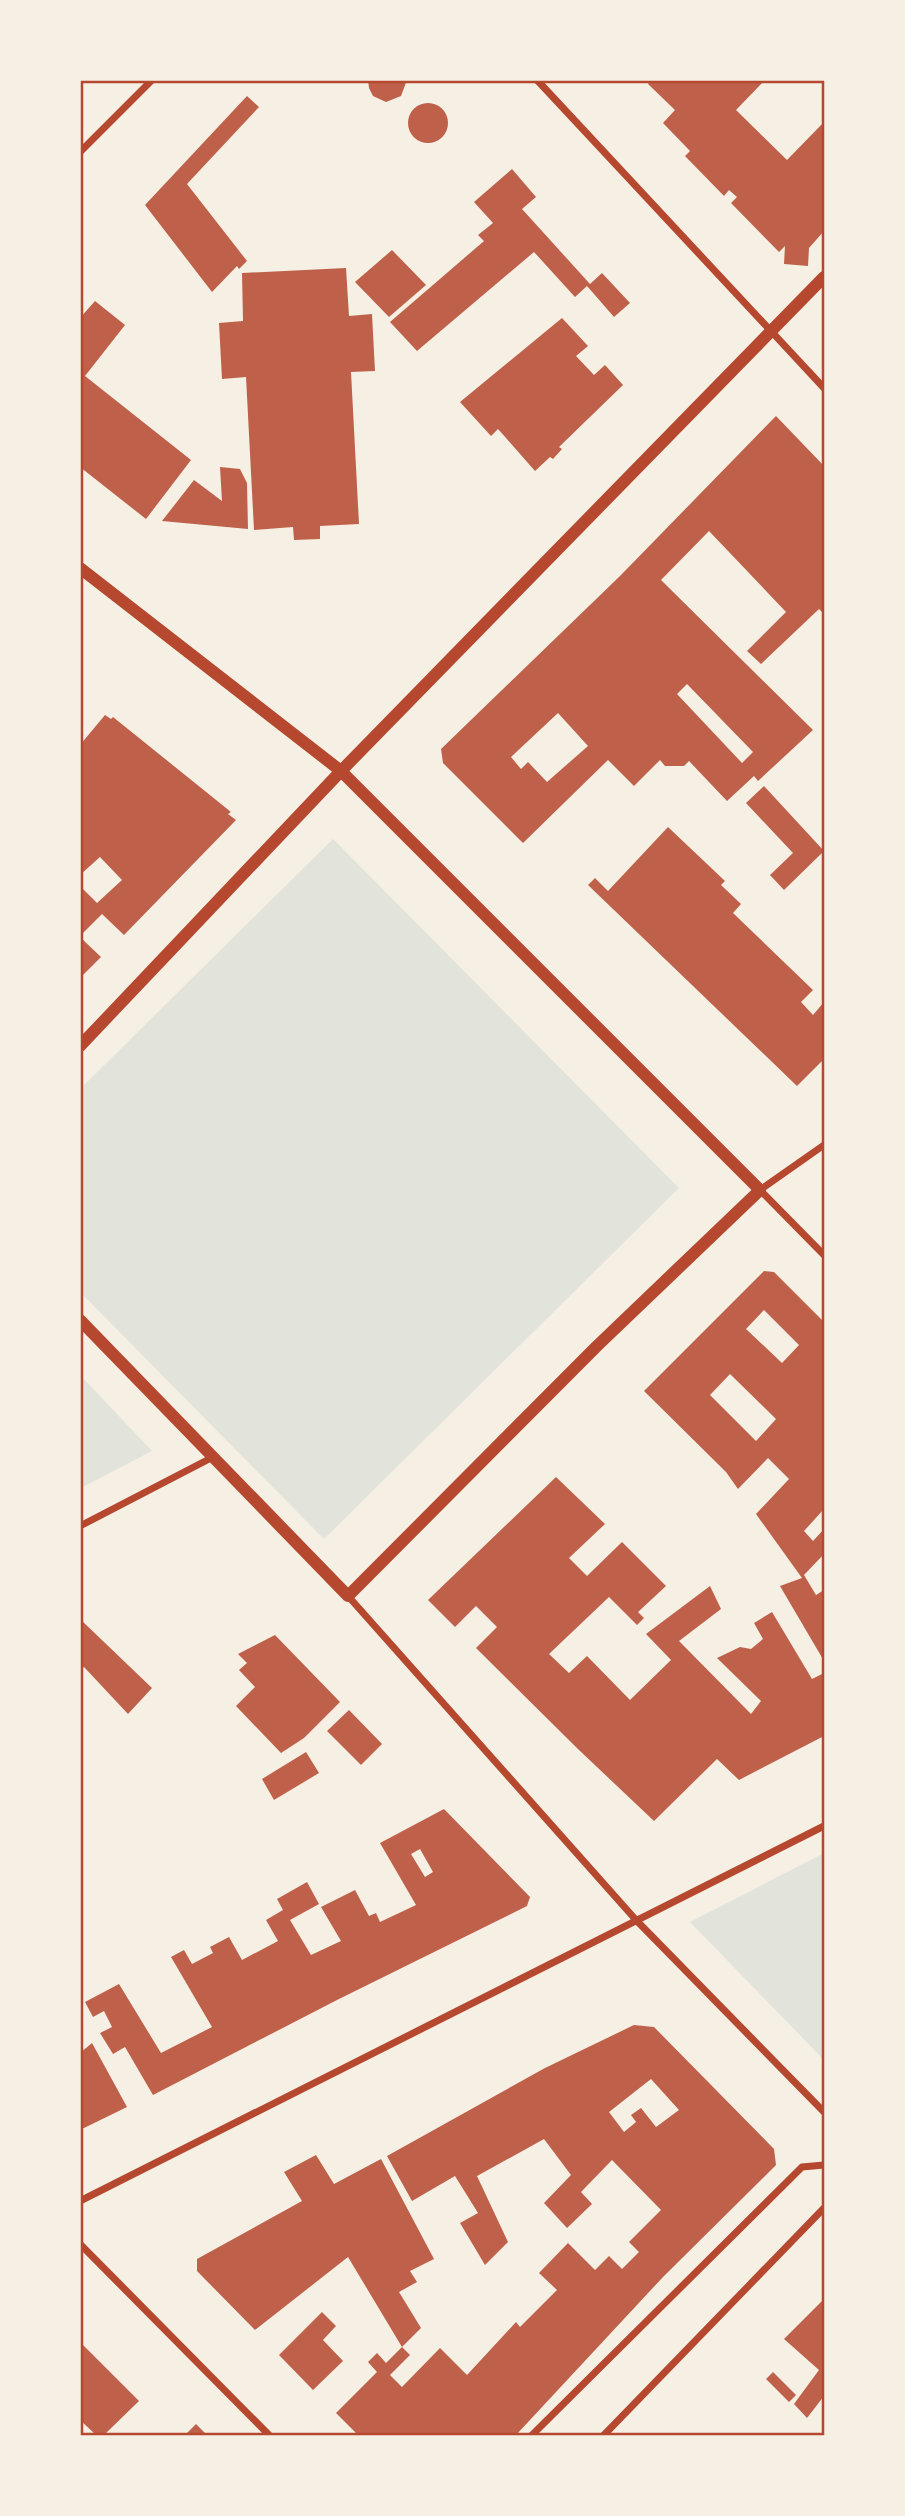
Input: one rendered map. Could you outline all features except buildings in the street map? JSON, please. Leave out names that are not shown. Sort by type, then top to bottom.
[{"type":"street","points":[[80,152],[152,80]]},
{"type":"street","points":[[537,80],[824,388]]},
{"type":"street","points":[[80,1046],[341,771],[824,276]]},
{"type":"street","points":[[80,568],[341,771],[824,1255]]},
{"type":"street","points":[[348,1596],[597,1346],[760,1190],[824,1145]]},
{"type":"street","points":[[80,1320],[348,1596],[636,1920],[824,2112]]},
{"type":"street","points":[[80,1526],[213,1457]]},
{"type":"street","points":[[80,2201],[824,1826]]},
{"type":"street","points":[[531,2435],[802,2167],[824,2165]]},
{"type":"street","points":[[603,2435],[824,2208]]},
{"type":"street","points":[[80,2244],[271,2435]]},
{"type":"shaded area","points":[[333,839],[679,1188],[324,1539],[81,1293],[80,1089]]},
{"type":"shaded area","points":[[81,1376],[152,1451],[80,1488]]},
{"type":"shaded area","points":[[824,1853],[824,2060],[690,1922]]}]
